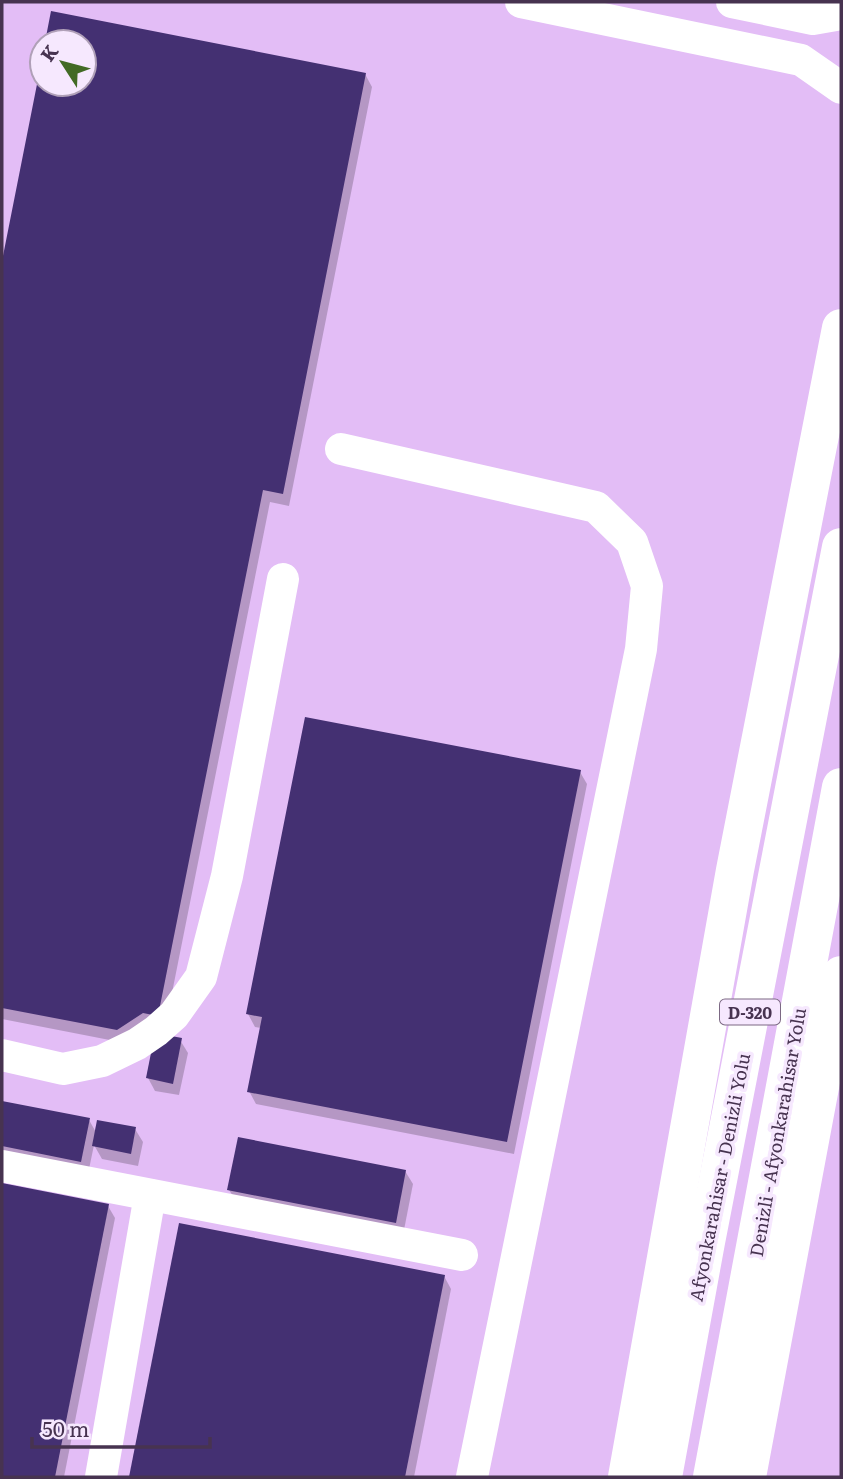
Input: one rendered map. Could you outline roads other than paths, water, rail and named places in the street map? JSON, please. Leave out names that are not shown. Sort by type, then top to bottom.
[{"type":"highway","points":[[627,1477],[735,870],[841,328]]},
{"type":"highway","name":"Afyonkarahisar - Denizli Yolu","points":[[663,1477],[841,547]]},
{"type":"highway","name":"Denizli - Afyonkarahisar Yolu","points":[[712,1477],[841,787]]},
{"type":"highway","points":[[747,1477],[841,975]]},
{"type":"street","points":[[521,2],[800,60],[841,73]]},
{"type":"street","points":[[732,2],[832,18]]},
{"type":"street","points":[[800,60],[841,88]]},
{"type":"street","points":[[341,449],[596,507],[632,542],[647,586],[641,649],[472,1477]]},
{"type":"street","points":[[2,1055],[63,1069],[102,1061],[137,1044],[156,1031],[174,1015],[201,977],[228,876],[283,579]]},
{"type":"street","points":[[2,1166],[462,1255]]},
{"type":"street","points":[[101,1477],[149,1195]]}]
